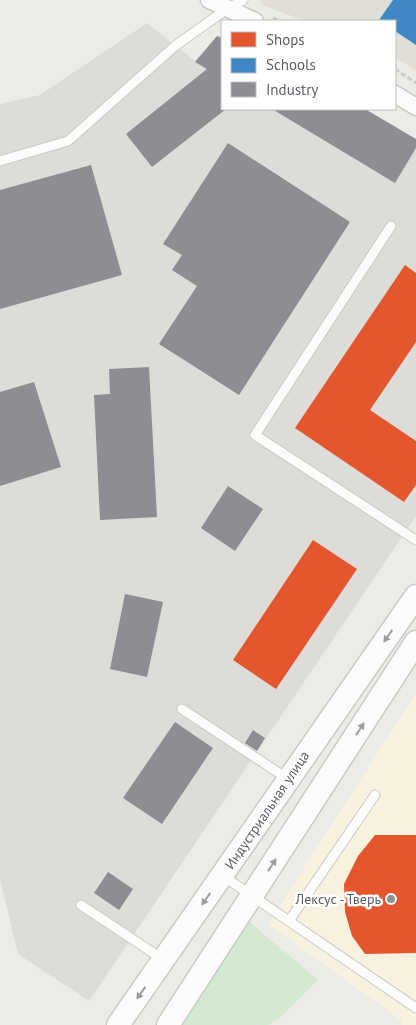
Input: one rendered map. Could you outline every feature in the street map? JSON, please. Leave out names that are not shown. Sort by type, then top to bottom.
[{"type":"street","points":[[209,0],[253,20]]},
{"type":"street","points":[[396,95],[416,106]]},
{"type":"street","name":"Индустриальная улица","points":[[118,1025],[416,596]]},
{"type":"street","points":[[168,1025],[416,642]]},
{"type":"lane","points":[[0,161],[68,141],[175,46],[243,0]]},
{"type":"lane","points":[[391,226],[255,435],[416,540]]},
{"type":"lane","points":[[182,709],[288,779]]},
{"type":"lane","points":[[289,921],[375,795]]},
{"type":"lane","points":[[223,876],[416,1008]]},
{"type":"lane","points":[[81,905],[164,960]]},
{"type":"path","points":[[396,70],[416,83]]},
{"type":"shaded area","points":[[261,0],[416,0],[416,71],[396,58],[396,20],[302,20],[262,5]]},
{"type":"shaded area","points":[[147,23],[195,61],[217,36],[221,38],[221,110],[367,110],[416,139],[416,516],[89,1001],[18,954],[0,879],[0,104],[40,95]]},
{"type":"shaded area","points":[[416,693],[416,1025],[402,1025],[401,1020],[268,924]]},
{"type":"green space","points":[[240,914],[318,980],[281,1017],[268,1025],[163,1025]]},
{"type":"building: Shops","points":[[405,265],[416,273],[416,342],[370,410],[416,441],[416,485],[404,502],[295,428]]},
{"type":"building: Shops","points":[[313,540],[357,569],[276,689],[233,660]]},
{"type":"building: Shops","points":[[375,835],[416,835],[416,953],[365,954],[352,936],[345,912],[344,884],[358,856]]},
{"type":"building: Schools","points":[[393,0],[416,0],[416,45],[396,32],[396,20],[379,20]]},
{"type":"building: Industry","points":[[217,36],[221,38],[221,110],[225,110],[152,167],[126,134],[207,69],[195,62]]},
{"type":"building: Industry","points":[[274,110],[367,110],[416,139],[416,148],[395,183]]},
{"type":"building: Industry","points":[[228,143],[350,222],[239,395],[159,344],[197,286],[172,270],[182,255],[163,244]]},
{"type":"building: Industry","points":[[91,165],[122,275],[0,309],[0,190]]},
{"type":"building: Industry","points":[[149,367],[157,517],[100,520],[94,395],[110,394],[109,369]]},
{"type":"building: Industry","points":[[34,382],[61,467],[0,486],[0,392]]},
{"type":"building: Industry","points":[[228,486],[263,509],[235,551],[201,528]]},
{"type":"building: Industry","points":[[125,594],[163,602],[147,677],[110,669]]},
{"type":"building: Industry","points":[[175,722],[213,748],[162,824],[123,798]]},
{"type":"building: Industry","points":[[253,730],[265,738],[257,751],[245,743]]},
{"type":"building: Industry","points":[[108,872],[133,889],[119,910],[94,893]]},
{"type":"place","name":"Лексус - Тверь","points":[[391,899]]}]
